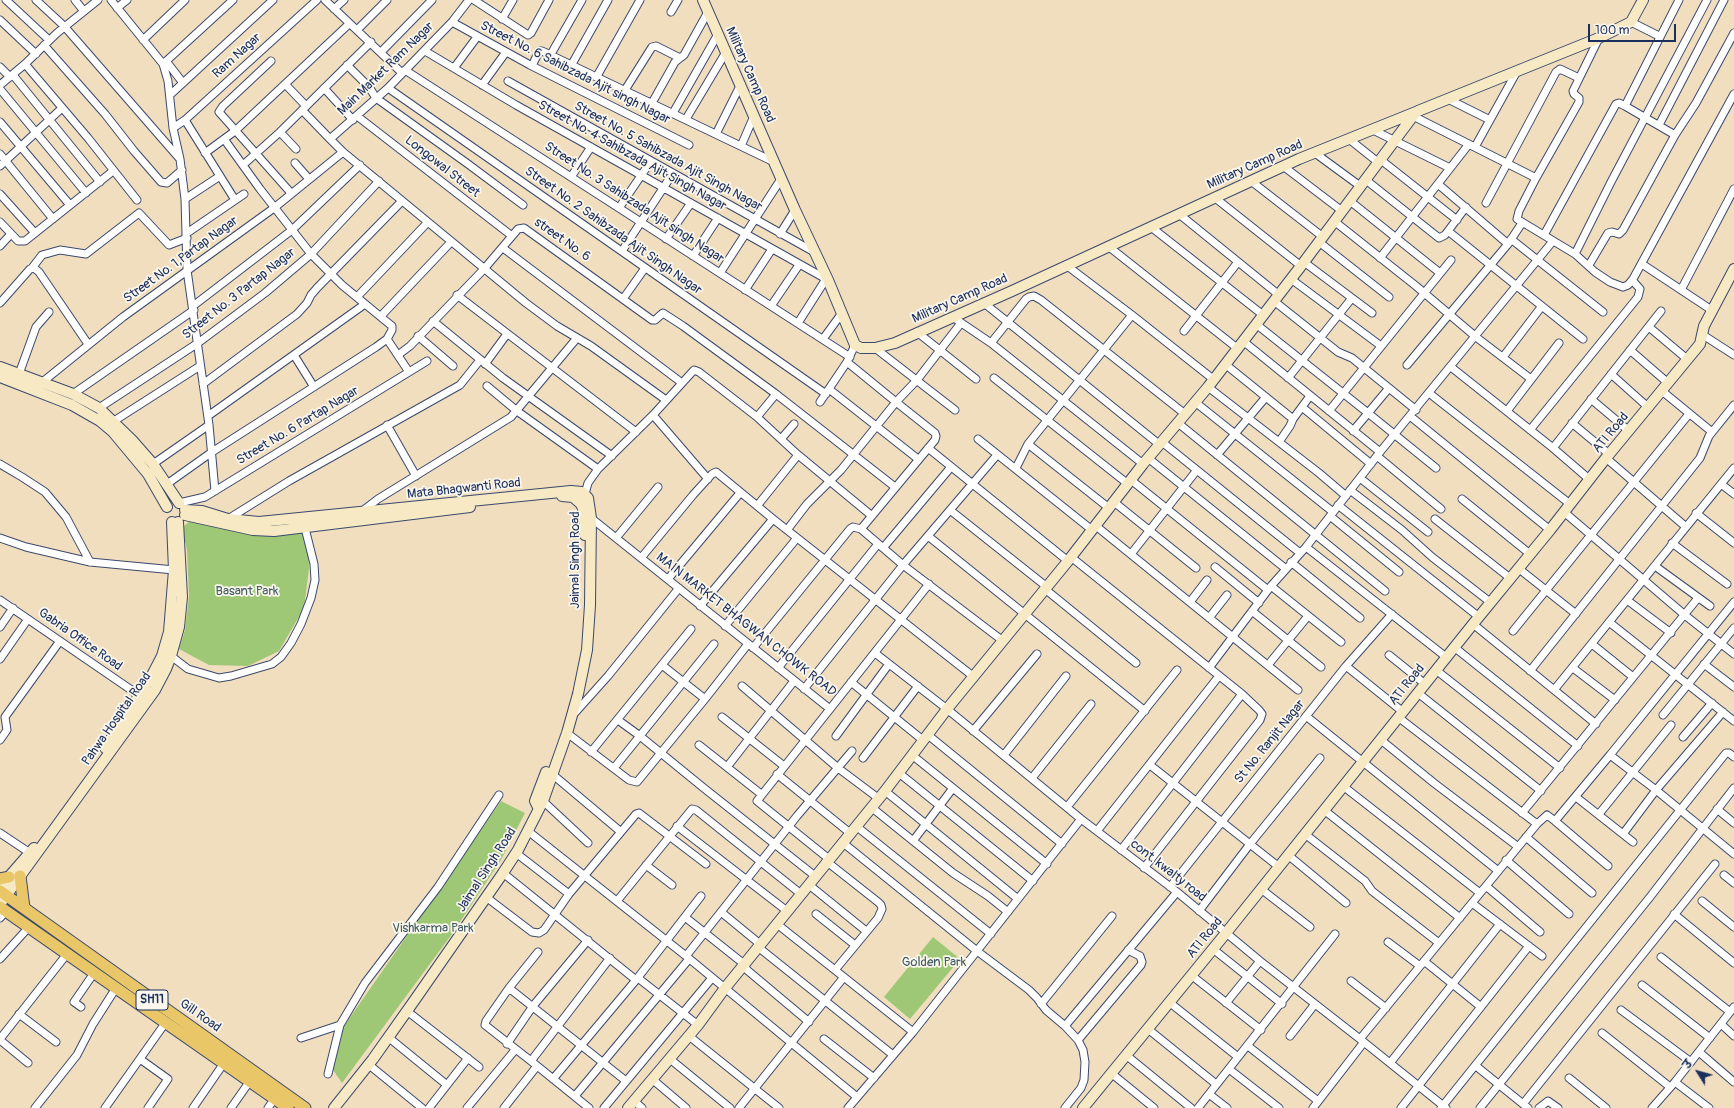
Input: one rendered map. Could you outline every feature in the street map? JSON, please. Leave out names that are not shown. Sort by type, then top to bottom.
[{"type":"main road","points":[[20,876],[24,908]]},
{"type":"main road","name":"Gill Road","points":[[2,902],[24,908],[305,1108]]},
{"type":"main road","name":"Gill Road","points":[[2,902],[29,927],[288,1108]]},
{"type":"street","points":[[6,0],[47,42],[134,151],[151,170],[165,183],[182,170]]},
{"type":"street","points":[[36,0],[64,26],[180,159]]},
{"type":"street","points":[[75,0],[83,10]]},
{"type":"street","points":[[0,85],[36,54],[64,26],[98,0]]},
{"type":"street","points":[[112,0],[143,40],[183,83]]},
{"type":"street","points":[[117,8],[127,0]]},
{"type":"street","points":[[143,40],[185,0]]},
{"type":"street","points":[[164,63],[233,0]]},
{"type":"street","points":[[171,94],[273,0]]},
{"type":"street","name":"Ram Nagar","points":[[173,128],[185,120],[317,0]]},
{"type":"street","points":[[325,0],[404,72]]},
{"type":"street","points":[[334,9],[344,0]]},
{"type":"street","points":[[357,30],[387,0]]},
{"type":"street","points":[[381,52],[432,0]]},
{"type":"street","name":"Main Market Ram Nagar","points":[[330,139],[355,118],[404,72],[452,22],[469,0]]},
{"type":"street","points":[[474,0],[526,34],[529,34],[549,0]]},
{"type":"street","points":[[502,19],[513,0]]},
{"type":"street","points":[[551,54],[582,0]]},
{"type":"street","points":[[572,64],[608,0]]},
{"type":"street","points":[[597,76],[640,0]]},
{"type":"street","points":[[672,12],[678,0]]},
{"type":"street","name":"Military Camp Road","points":[[703,0],[741,84],[781,179],[842,312],[855,345],[861,348],[875,348],[895,342],[1284,166],[1371,129],[1416,113],[1516,73],[1556,54],[1599,38],[1631,22]]},
{"type":"street","points":[[1642,0],[1631,22],[1659,36]]},
{"type":"street","points":[[1625,106],[1659,36],[1679,0]]},
{"type":"street","points":[[1575,254],[1707,0]]},
{"type":"street","points":[[1659,125],[1724,0]]},
{"type":"street","points":[[652,103],[673,66],[684,55],[708,12]]},
{"type":"street","points":[[0,20],[36,54]]},
{"type":"street","name":"Street No. 6 Sahibzada Ajit singh Nagar","points":[[452,22],[532,66],[689,145]]},
{"type":"street","points":[[206,153],[235,131],[350,24]]},
{"type":"street","points":[[1589,265],[1608,233],[1612,232],[1619,234],[1623,230],[1676,135],[1693,110],[1734,33]]},
{"type":"street","points":[[673,113],[718,34]]},
{"type":"street","points":[[454,68],[477,37]]},
{"type":"street","points":[[1599,38],[1573,92],[1579,98],[1579,102],[1536,178],[1517,216],[1517,219],[1575,254],[1600,276],[1623,287],[1628,285],[1633,279],[1642,264],[1734,94]]},
{"type":"street","points":[[243,165],[280,132],[371,42]]},
{"type":"street","points":[[625,90],[652,47],[656,46],[680,58]]},
{"type":"street","points":[[532,66],[540,50],[551,54],[774,162]]},
{"type":"street","name":"Street No. 4 Sahibzada Ajit Singh Nagar","points":[[424,51],[827,280]]},
{"type":"street","points":[[482,85],[506,52]]},
{"type":"street","points":[[686,119],[726,52]]},
{"type":"street","points":[[271,61],[223,106],[220,114],[291,193]]},
{"type":"street","points":[[164,63],[171,94],[173,128],[182,170],[187,235],[187,270],[194,308],[200,366],[208,416],[215,491]]},
{"type":"street","points":[[25,64],[88,138],[137,200]]},
{"type":"street","points":[[347,65],[369,87],[376,98],[523,205]]},
{"type":"street","points":[[0,66],[11,76],[100,182]]},
{"type":"street","points":[[1486,203],[1556,72],[1560,69],[1579,78]]},
{"type":"street","name":"Street No. 3 Sahibzada Ajit singh Nagar","points":[[404,72],[823,339],[896,402],[935,433],[935,440],[928,448]]},
{"type":"street","points":[[1380,258],[1450,168],[1472,146],[1490,120],[1516,73]]},
{"type":"street","name":"Street No. 5 Sahibzada Ajit Singh Nagar","points":[[508,81],[816,253]]},
{"type":"street","points":[[716,134],[741,84]]},
{"type":"street","points":[[286,85],[330,139],[343,152],[427,223],[557,326],[591,346],[666,400]]},
{"type":"street","name":"Longowal Street","points":[[324,88],[355,118],[512,236]]},
{"type":"street","name":"Street No. 2 Sahibzada Ajit Singh Nagar","points":[[388,88],[645,268],[827,391],[918,459]]},
{"type":"street","points":[[0,89],[86,193]]},
{"type":"street","points":[[1448,99],[1490,120]]},
{"type":"street","points":[[1544,236],[1614,107],[1619,103],[1676,135]]},
{"type":"street","points":[[0,166],[62,108]]},
{"type":"street","points":[[642,1108],[631,1104],[698,1025],[744,964],[899,773],[947,709],[1070,559],[1146,461],[1196,402],[1277,298],[1416,113],[1472,146],[1536,178]]},
{"type":"street","points":[[742,146],[754,116]]},
{"type":"street","points":[[185,120],[235,200]]},
{"type":"street","points":[[0,122],[70,205]]},
{"type":"street","points":[[1371,129],[1450,168]]},
{"type":"street","points":[[280,132],[296,150]]},
{"type":"street","points":[[167,484],[212,452],[387,339],[392,330],[392,326],[330,275],[310,254],[274,208],[224,139]]},
{"type":"street","points":[[1349,139],[1428,196],[1457,220]]},
{"type":"street","points":[[571,177],[591,147]]},
{"type":"street","name":"Street No. 1,Partap Nagar","points":[[38,386],[88,344],[187,270],[274,208],[343,152]]},
{"type":"street","points":[[1316,153],[1363,183],[1439,238],[1443,237],[1466,207]]},
{"type":"street","points":[[0,154],[53,219]]},
{"type":"street","points":[[619,208],[651,161]]},
{"type":"street","points":[[295,163],[309,179]]},
{"type":"street","points":[[73,394],[194,308],[292,230],[360,165]]},
{"type":"street","points":[[1284,166],[1342,211]]},
{"type":"street","points":[[0,222],[18,241],[21,242],[35,233],[113,171]]},
{"type":"street","points":[[622,251],[672,173]]},
{"type":"street","points":[[185,199],[220,176]]},
{"type":"street","points":[[720,273],[781,179]]},
{"type":"street","name":"Street No. 3 Partap Nagar","points":[[99,408],[198,343],[265,293],[310,254],[379,181]]},
{"type":"street","points":[[1251,181],[1389,297]]},
{"type":"street","points":[[1438,184],[1510,241],[1538,260],[1603,312]]},
{"type":"street","points":[[1681,290],[1734,189]]},
{"type":"street","points":[[0,194],[35,233]]},
{"type":"street","points":[[0,303],[42,255],[60,250],[86,254],[139,213],[170,245],[187,235],[244,194]]},
{"type":"street","points":[[1214,197],[1302,264],[1372,313]]},
{"type":"street","points":[[203,384],[297,314],[307,303],[311,295],[402,201]]},
{"type":"street","points":[[1350,201],[1440,273]]},
{"type":"street","points":[[666,239],[691,203]]},
{"type":"street","points":[[780,234],[795,210]]},
{"type":"street","points":[[1179,214],[1238,262],[1320,338],[1338,352],[1350,356],[1416,410]]},
{"type":"street","points":[[693,256],[718,218]]},
{"type":"street","points":[[1334,221],[1476,337],[1531,379]]},
{"type":"street","points":[[357,297],[427,223]]},
{"type":"street","points":[[1407,365],[1491,265],[1522,223]]},
{"type":"street","points":[[1151,227],[1263,315]]},
{"type":"street","name":"street No. 6","points":[[512,236],[518,229],[524,228],[653,320],[660,314],[665,314],[776,394]]},
{"type":"street","points":[[1448,231],[1583,339]]},
{"type":"street","points":[[0,246],[11,234]]},
{"type":"street","points":[[398,355],[484,269],[512,236]]},
{"type":"street","points":[[1209,668],[1270,588],[1291,562],[1306,547],[1379,454],[1553,241]]},
{"type":"street","points":[[381,316],[451,242]]},
{"type":"street","points":[[1108,246],[1196,315],[1288,378],[1353,431],[1441,509]]},
{"type":"street","points":[[503,248],[682,383]]},
{"type":"street","points":[[745,290],[772,249]]},
{"type":"street","points":[[1328,411],[1451,260]]},
{"type":"street","points":[[1184,331],[1238,262]]},
{"type":"street","points":[[771,306],[799,264]]},
{"type":"street","points":[[1642,264],[1713,311]]},
{"type":"street","points":[[1066,265],[1132,315],[1211,383],[1248,418],[1278,442],[1319,473],[1402,530],[1432,557],[1490,602]]},
{"type":"street","points":[[32,268],[39,272],[88,344]]},
{"type":"street","points":[[624,299],[645,268]]},
{"type":"street","name":"ATI Road","points":[[1088,1106],[1111,1073],[1226,933],[1490,602],[1550,530],[1589,479],[1649,408],[1700,344],[1704,326],[1734,269]]},
{"type":"street","points":[[1291,279],[1381,346]]},
{"type":"street","points":[[1530,430],[1638,296],[1640,289],[1633,279]]},
{"type":"street","points":[[798,322],[827,280]]},
{"type":"street","points":[[457,295],[636,432]]},
{"type":"street","points":[[991,343],[1027,298],[1034,296],[1186,414]]},
{"type":"street","points":[[1288,378],[1352,298]]},
{"type":"street","points":[[984,303],[1079,380],[1197,470],[1300,553]]},
{"type":"street","points":[[208,416],[365,304]]},
{"type":"street","points":[[1503,357],[1542,306]]},
{"type":"street","points":[[1553,448],[1661,311]]},
{"type":"street","points":[[19,374],[36,326],[49,312]]},
{"type":"street","points":[[823,339],[842,312]]},
{"type":"street","points":[[1016,468],[1028,444],[1132,315]]},
{"type":"street","points":[[787,530],[813,497],[831,481],[854,455],[896,402],[917,380],[940,351],[958,320],[991,343],[1063,400],[1183,487],[1286,569]]},
{"type":"street","points":[[433,321],[483,362],[612,456]]},
{"type":"street","points":[[1256,324],[1368,412],[1436,468]]},
{"type":"street","points":[[1649,327],[1687,359]]},
{"type":"street","points":[[917,332],[976,379]]},
{"type":"street","points":[[228,519],[289,481],[460,384],[483,362],[507,334]]},
{"type":"street","points":[[1703,335],[1733,352]]},
{"type":"street","points":[[418,336],[453,366]]},
{"type":"street","points":[[361,512],[378,499],[508,420],[577,338]]},
{"type":"street","points":[[387,339],[409,372]]},
{"type":"street","points":[[1506,411],[1559,343]]},
{"type":"street","points":[[820,402],[848,359],[855,345]]},
{"type":"street","points":[[875,348],[955,410]]},
{"type":"street","points":[[1630,350],[1690,414],[1712,432]]},
{"type":"street","points":[[294,355],[314,387]]},
{"type":"street","name":"Street No. 6 Partap Nagar","points":[[180,514],[201,499],[427,361]]},
{"type":"street","points":[[1225,364],[1293,419]]},
{"type":"street","points":[[114,421],[200,366]]},
{"type":"street","points":[[0,367],[19,374],[100,421],[113,432],[148,474],[167,507],[166,514],[180,514],[253,530],[274,531],[304,523],[568,495],[578,501],[584,511],[585,554],[583,620],[579,662],[564,724],[536,801],[588,842]]},
{"type":"street","points":[[1451,367],[1553,448],[1589,479]]},
{"type":"street","points":[[585,494],[588,483],[598,469],[653,415],[694,370],[699,372],[757,418],[798,455],[872,516]]},
{"type":"street","points":[[1611,374],[1649,408]]},
{"type":"street","points":[[0,377],[73,394],[99,408],[114,421],[153,464],[167,484],[180,514]]},
{"type":"street","points":[[994,378],[1047,420],[1341,642]]},
{"type":"street","points":[[487,386],[517,411],[598,469]]},
{"type":"street","points":[[1353,431],[1388,388]]},
{"type":"street","points":[[1429,393],[1567,508],[1592,535],[1686,616],[1734,654]]},
{"type":"street","points":[[757,418],[776,394],[895,487]]},
{"type":"street","points":[[1278,442],[1310,396]]},
{"type":"street","points":[[1217,455],[1266,397]]},
{"type":"street","points":[[1591,399],[1629,431]]},
{"type":"street","points":[[1196,402],[1399,572]]},
{"type":"street","points":[[1530,671],[1700,458],[1712,432],[1734,405]]},
{"type":"street","points":[[1302,407],[1371,464]]},
{"type":"street","points":[[1513,631],[1690,414]]},
{"type":"street","points":[[653,415],[708,479]]},
{"type":"street","points":[[1410,416],[1550,530]]},
{"type":"street","points":[[1178,423],[1385,591]]},
{"type":"street","points":[[1572,423],[1634,482],[1686,527]]},
{"type":"street","points":[[781,439],[794,424]]},
{"type":"street","points":[[153,464],[209,425]]},
{"type":"street","points":[[387,425],[416,476]]},
{"type":"street","points":[[978,439],[1094,528],[1131,554],[1298,690]]},
{"type":"street","points":[[1028,444],[1149,531],[1196,568]]},
{"type":"street","points":[[861,529],[928,448],[972,484],[1242,694],[1260,710],[1262,714],[1260,720],[1144,868]]},
{"type":"street","points":[[757,506],[798,455]]},
{"type":"street","points":[[804,689],[903,564],[997,455]]},
{"type":"street","points":[[0,464],[46,492],[66,517],[90,562]]},
{"type":"street","points":[[778,668],[850,579],[951,467]]},
{"type":"street","points":[[1554,690],[1734,468]]},
{"type":"street","points":[[1131,554],[1197,470]]},
{"type":"street","points":[[641,558],[708,479],[716,472],[740,493],[974,677]]},
{"type":"street","points":[[1360,478],[1428,532]]},
{"type":"street","points":[[1721,484],[1734,494]]},
{"type":"street","points":[[616,538],[658,487]]},
{"type":"street","name":"Mata Bhagwanti Road","points":[[180,514],[202,510],[228,519],[259,522],[304,523],[361,512],[570,491],[578,491],[585,494]]},
{"type":"street","points":[[668,579],[740,493]]},
{"type":"street","name":"Jaimal Singh Road","points":[[334,1108],[407,1011],[503,873],[528,831],[540,804],[567,733],[581,682],[587,650],[590,605],[591,518],[588,498],[585,494]]},
{"type":"street","points":[[1462,499],[1530,554]]},
{"type":"street","points":[[167,507],[172,503],[180,514]]},
{"type":"street","points":[[1338,505],[1476,620],[1530,671],[1596,724]]},
{"type":"street","points":[[950,510],[1136,663]]},
{"type":"street","name":"Pahwa Hospital Road","points":[[2,902],[144,698],[162,656],[169,632],[180,514]]},
{"type":"street","name":"Pahwa Hospital Road","points":[[2,902],[4,878],[30,853],[144,698],[155,690],[171,656],[179,627],[182,597],[180,514]]},
{"type":"street","points":[[1696,514],[1734,543]]},
{"type":"street","name":"MAIN MARKET BHAGWAN CHOWK ROAD","points":[[591,518],[830,709],[929,584]]},
{"type":"street","points":[[700,606],[773,519]]},
{"type":"street","points":[[1435,520],[1510,578]]},
{"type":"street","points":[[171,656],[188,669],[219,678],[272,664],[281,657],[291,643],[301,624],[311,598],[315,580],[314,564],[304,523]]},
{"type":"street","points":[[567,733],[629,780],[637,782],[750,646],[826,560],[853,526],[861,529],[880,546],[1003,641]]},
{"type":"street","points":[[928,536],[1145,711]]},
{"type":"street","points":[[0,538],[26,547],[90,562],[174,570]]},
{"type":"street","points":[[725,626],[797,538]]},
{"type":"street","points":[[1672,543],[1727,584]]},
{"type":"street","points":[[1306,547],[1446,657]]},
{"type":"street","points":[[1291,562],[1360,618]]},
{"type":"street","points":[[1655,566],[1710,606]]},
{"type":"street","points":[[1215,567],[1259,602]]},
{"type":"street","points":[[1518,568],[1576,614]]},
{"type":"street","points":[[1190,602],[1207,580]]},
{"type":"street","points":[[572,716],[608,676],[679,588]]},
{"type":"street","points":[[1209,618],[1227,596]]},
{"type":"street","points":[[1522,813],[1686,616],[1698,598]]},
{"type":"street","name":"Gabria Office Road","points":[[0,600],[144,698]]},
{"type":"street","points":[[1627,600],[1671,633]]},
{"type":"street","points":[[1555,822],[1734,602]]},
{"type":"street","points":[[0,627],[13,608]]},
{"type":"street","points":[[1252,611],[1321,667]]},
{"type":"street","name":"St No. Ranjit Nagar","points":[[1170,887],[1346,666],[1392,614]]},
{"type":"street","points":[[1268,665],[1308,616]]},
{"type":"street","points":[[0,660],[28,619]]},
{"type":"street","points":[[1609,622],[1734,720]]},
{"type":"street","points":[[592,752],[691,628]]},
{"type":"street","points":[[1663,715],[1734,628]]},
{"type":"street","points":[[0,740],[7,730],[5,717],[60,641]]},
{"type":"street","points":[[614,768],[714,644]]},
{"type":"street","points":[[1592,644],[1634,677]]},
{"type":"street","points":[[1454,647],[1578,746]]},
{"type":"street","name":"cont. kwalty road","points":[[875,653],[947,709],[1121,850],[1177,892],[1260,961],[1362,1040],[1443,1107]]},
{"type":"street","points":[[973,731],[1037,654]]},
{"type":"street","points":[[1389,655],[1425,684]]},
{"type":"street","points":[[836,736],[889,664]]},
{"type":"street","points":[[1704,664],[1734,687]]},
{"type":"street","points":[[662,665],[705,700]]},
{"type":"street","points":[[1346,666],[1400,714],[1537,824]]},
{"type":"street","points":[[1573,668],[1615,700]]},
{"type":"street","points":[[1067,807],[1177,670]]},
{"type":"street","points":[[1436,670],[1560,768]]},
{"type":"street","points":[[1004,755],[1066,676]]},
{"type":"street","points":[[1098,831],[1219,676]]},
{"type":"street","points":[[727,766],[794,681]]},
{"type":"street","points":[[851,682],[894,716],[926,738],[1062,844]]},
{"type":"street","points":[[742,686],[772,710],[838,768],[926,823],[1018,899]]},
{"type":"street","points":[[863,758],[918,686]]},
{"type":"street","points":[[1418,693],[1541,791]]},
{"type":"street","points":[[1121,850],[1242,694]]},
{"type":"street","points":[[1683,737],[1712,703]]},
{"type":"street","points":[[1032,778],[1091,704]]},
{"type":"street","points":[[830,709],[761,794],[757,801],[881,906],[881,913],[835,970]]},
{"type":"street","points":[[1623,834],[1656,790],[1723,712]]},
{"type":"street","points":[[722,716],[784,766]]},
{"type":"street","points":[[1306,716],[1497,870]]},
{"type":"street","points":[[618,720],[815,876]]},
{"type":"street","points":[[1599,814],[1670,725]]},
{"type":"street","points":[[1381,740],[1434,783],[1517,846]]},
{"type":"street","points":[[700,744],[761,794]]},
{"type":"street","points":[[575,1096],[660,995],[705,932],[748,880],[809,801],[852,751]]},
{"type":"street","points":[[1443,1107],[1726,753],[1729,753],[1734,757]]},
{"type":"street","points":[[1610,755],[1656,790],[1734,854]]},
{"type":"street","points":[[912,756],[1047,864]]},
{"type":"street","points":[[1199,911],[1250,844],[1320,758]]},
{"type":"street","points":[[1150,765],[1278,867]]},
{"type":"street","points":[[899,773],[1033,881]]},
{"type":"street","points":[[552,774],[621,832]]},
{"type":"street","points":[[777,774],[809,801],[853,829],[990,934]]},
{"type":"street","points":[[1343,786],[1480,893]]},
{"type":"street","points":[[913,841],[953,788]]},
{"type":"street","points":[[1480,1108],[1650,897],[1734,788]]},
{"type":"street","points":[[328,1074],[340,1025],[365,983],[438,887],[499,795]]},
{"type":"street","points":[[1576,797],[1633,842]]},
{"type":"street","points":[[871,807],[953,873],[988,896],[1008,912]]},
{"type":"street","points":[[617,901],[690,810],[694,809],[801,894]]},
{"type":"street","points":[[1717,809],[1734,823]]},
{"type":"street","points":[[1324,810],[1460,918]]},
{"type":"street","points":[[486,897],[532,932],[535,933],[544,930],[556,915],[569,894],[636,814],[639,813],[670,835],[706,864]]},
{"type":"street","points":[[1313,1108],[1386,1008],[1517,846],[1547,815],[1608,866]]},
{"type":"street","points":[[848,1108],[913,1032],[1082,819]]},
{"type":"street","points":[[677,826],[787,911]]},
{"type":"street","points":[[528,831],[725,988],[857,1097]]},
{"type":"street","points":[[0,833],[30,853]]},
{"type":"street","points":[[1305,834],[1365,881],[1372,891],[1439,943]]},
{"type":"street","points":[[1526,837],[1592,892]]},
{"type":"street","points":[[842,842],[977,951],[1029,990],[1046,1010],[1065,1026],[1078,1040],[1084,1050],[1084,1080],[1081,1088],[1065,1108]]},
{"type":"street","points":[[516,853],[569,894]]},
{"type":"street","points":[[1288,855],[1346,903]]},
{"type":"street","points":[[1506,860],[1569,914]]},
{"type":"street","points":[[646,864],[672,885]]},
{"type":"street","points":[[1476,1066],[1526,1106],[1674,914],[1715,864]]},
{"type":"street","points":[[503,873],[610,958],[698,1025]]},
{"type":"street","points":[[1724,875],[1734,883]]},
{"type":"street","points":[[808,884],[866,932]]},
{"type":"street","points":[[1486,886],[1540,932]]},
{"type":"street","points":[[1261,889],[1310,927]]},
{"type":"street","points":[[1065,1026],[1177,892]]},
{"type":"street","points":[[553,1079],[637,979],[701,896]]},
{"type":"street","points":[[1702,901],[1734,927]]},
{"type":"street","points":[[1472,903],[1542,956]]},
{"type":"street","points":[[722,912],[824,1002],[893,1055]]},
{"type":"street","points":[[816,914],[855,945]]},
{"type":"street","points":[[1674,914],[1734,963]]},
{"type":"street","points":[[1041,1004],[1112,916]]},
{"type":"street","points":[[685,917],[744,964],[747,970],[809,1022]]},
{"type":"street","points":[[777,924],[913,1032]]},
{"type":"street","points":[[1390,1063],[1500,924]]},
{"type":"street","points":[[0,959],[29,927]]},
{"type":"street","points":[[1198,1108],[1282,1004],[1335,934]]},
{"type":"street","points":[[507,1044],[533,1006],[588,940]]},
{"type":"street","points":[[1388,942],[1422,963],[1481,1007]]},
{"type":"street","points":[[1401,1108],[1529,946]]},
{"type":"street","points":[[1213,949],[1282,1004]]},
{"type":"street","points":[[1078,1040],[1141,965],[1142,962],[1140,956],[1128,950]]},
{"type":"street","points":[[538,952],[509,988],[486,1021],[485,1025],[589,1108]]},
{"type":"street","points":[[28,1063],[0,1040],[67,954]]},
{"type":"street","points":[[1652,1108],[1673,1085],[1732,1010],[1661,957]]},
{"type":"street","points":[[531,1061],[610,958]]},
{"type":"street","points":[[1226,1003],[1260,961]]},
{"type":"street","points":[[81,1007],[74,1002],[94,973]]},
{"type":"street","points":[[1191,976],[1260,1030]]},
{"type":"street","points":[[739,1108],[844,977]]},
{"type":"street","points":[[604,1108],[684,1014],[712,978]]},
{"type":"street","points":[[1352,981],[1386,1008]]},
{"type":"street","points":[[1642,985],[1710,1038]]},
{"type":"street","points":[[35,1108],[77,1055],[93,1024],[116,988]]},
{"type":"street","points":[[509,988],[626,1081]]},
{"type":"street","points":[[1169,1002],[1238,1058]]},
{"type":"street","points":[[1290,1036],[1315,1004]]},
{"type":"street","points":[[1622,1010],[1691,1062]]},
{"type":"street","points":[[407,1011],[479,1067]]},
{"type":"street","points":[[19,1014],[56,1042]]},
{"type":"street","points":[[105,1108],[166,1022]]},
{"type":"street","points":[[1721,1024],[1734,1036]]},
{"type":"street","points":[[301,1038],[340,1025]]},
{"type":"street","points":[[1148,1029],[1216,1084]]},
{"type":"street","points":[[1602,1034],[1708,1108]]},
{"type":"street","points":[[689,1036],[779,1108]]},
{"type":"street","points":[[388,1037],[447,1085]]},
{"type":"street","points":[[824,1039],[874,1078]]},
{"type":"street","points":[[1248,1046],[1318,1101]]},
{"type":"street","points":[[468,1108],[515,1050]]},
{"type":"street","points":[[1699,1052],[1734,1082]]},
{"type":"street","points":[[1126,1055],[1191,1108]]},
{"type":"street","points":[[429,1108],[468,1058]]},
{"type":"street","points":[[140,1059],[168,1079],[148,1108]]},
{"type":"street","points":[[670,1059],[730,1108]]},
{"type":"street","points":[[193,1108],[224,1063]]},
{"type":"street","points":[[368,1064],[422,1108]]},
{"type":"street","points":[[504,1108],[537,1066]]},
{"type":"street","points":[[1229,1069],[1279,1108]]},
{"type":"street","points":[[1111,1073],[1154,1108]]},
{"type":"street","points":[[1569,1078],[1606,1108]]},
{"type":"street","points":[[652,1079],[686,1108]]},
{"type":"street","points":[[231,1108],[250,1081]]},
{"type":"street","points":[[1209,1094],[1227,1108]]},
{"type":"street","points":[[268,1108],[275,1098]]},
{"type":"street","points":[[1539,1108],[1548,1101],[1558,1108]]},
{"type":"green space","name":"Basant Park","points":[[192,519],[263,536],[308,532],[309,569],[304,608],[279,651],[248,666],[209,665],[179,649],[185,630],[189,596],[187,550],[182,528]]},
{"type":"green space","name":"Vishkarma Park","points":[[501,801],[525,813],[501,860],[452,934],[342,1083],[333,1070],[344,1026]]},
{"type":"green space","name":"Golden Park","points":[[933,937],[960,959],[910,1019],[884,997]]}]
